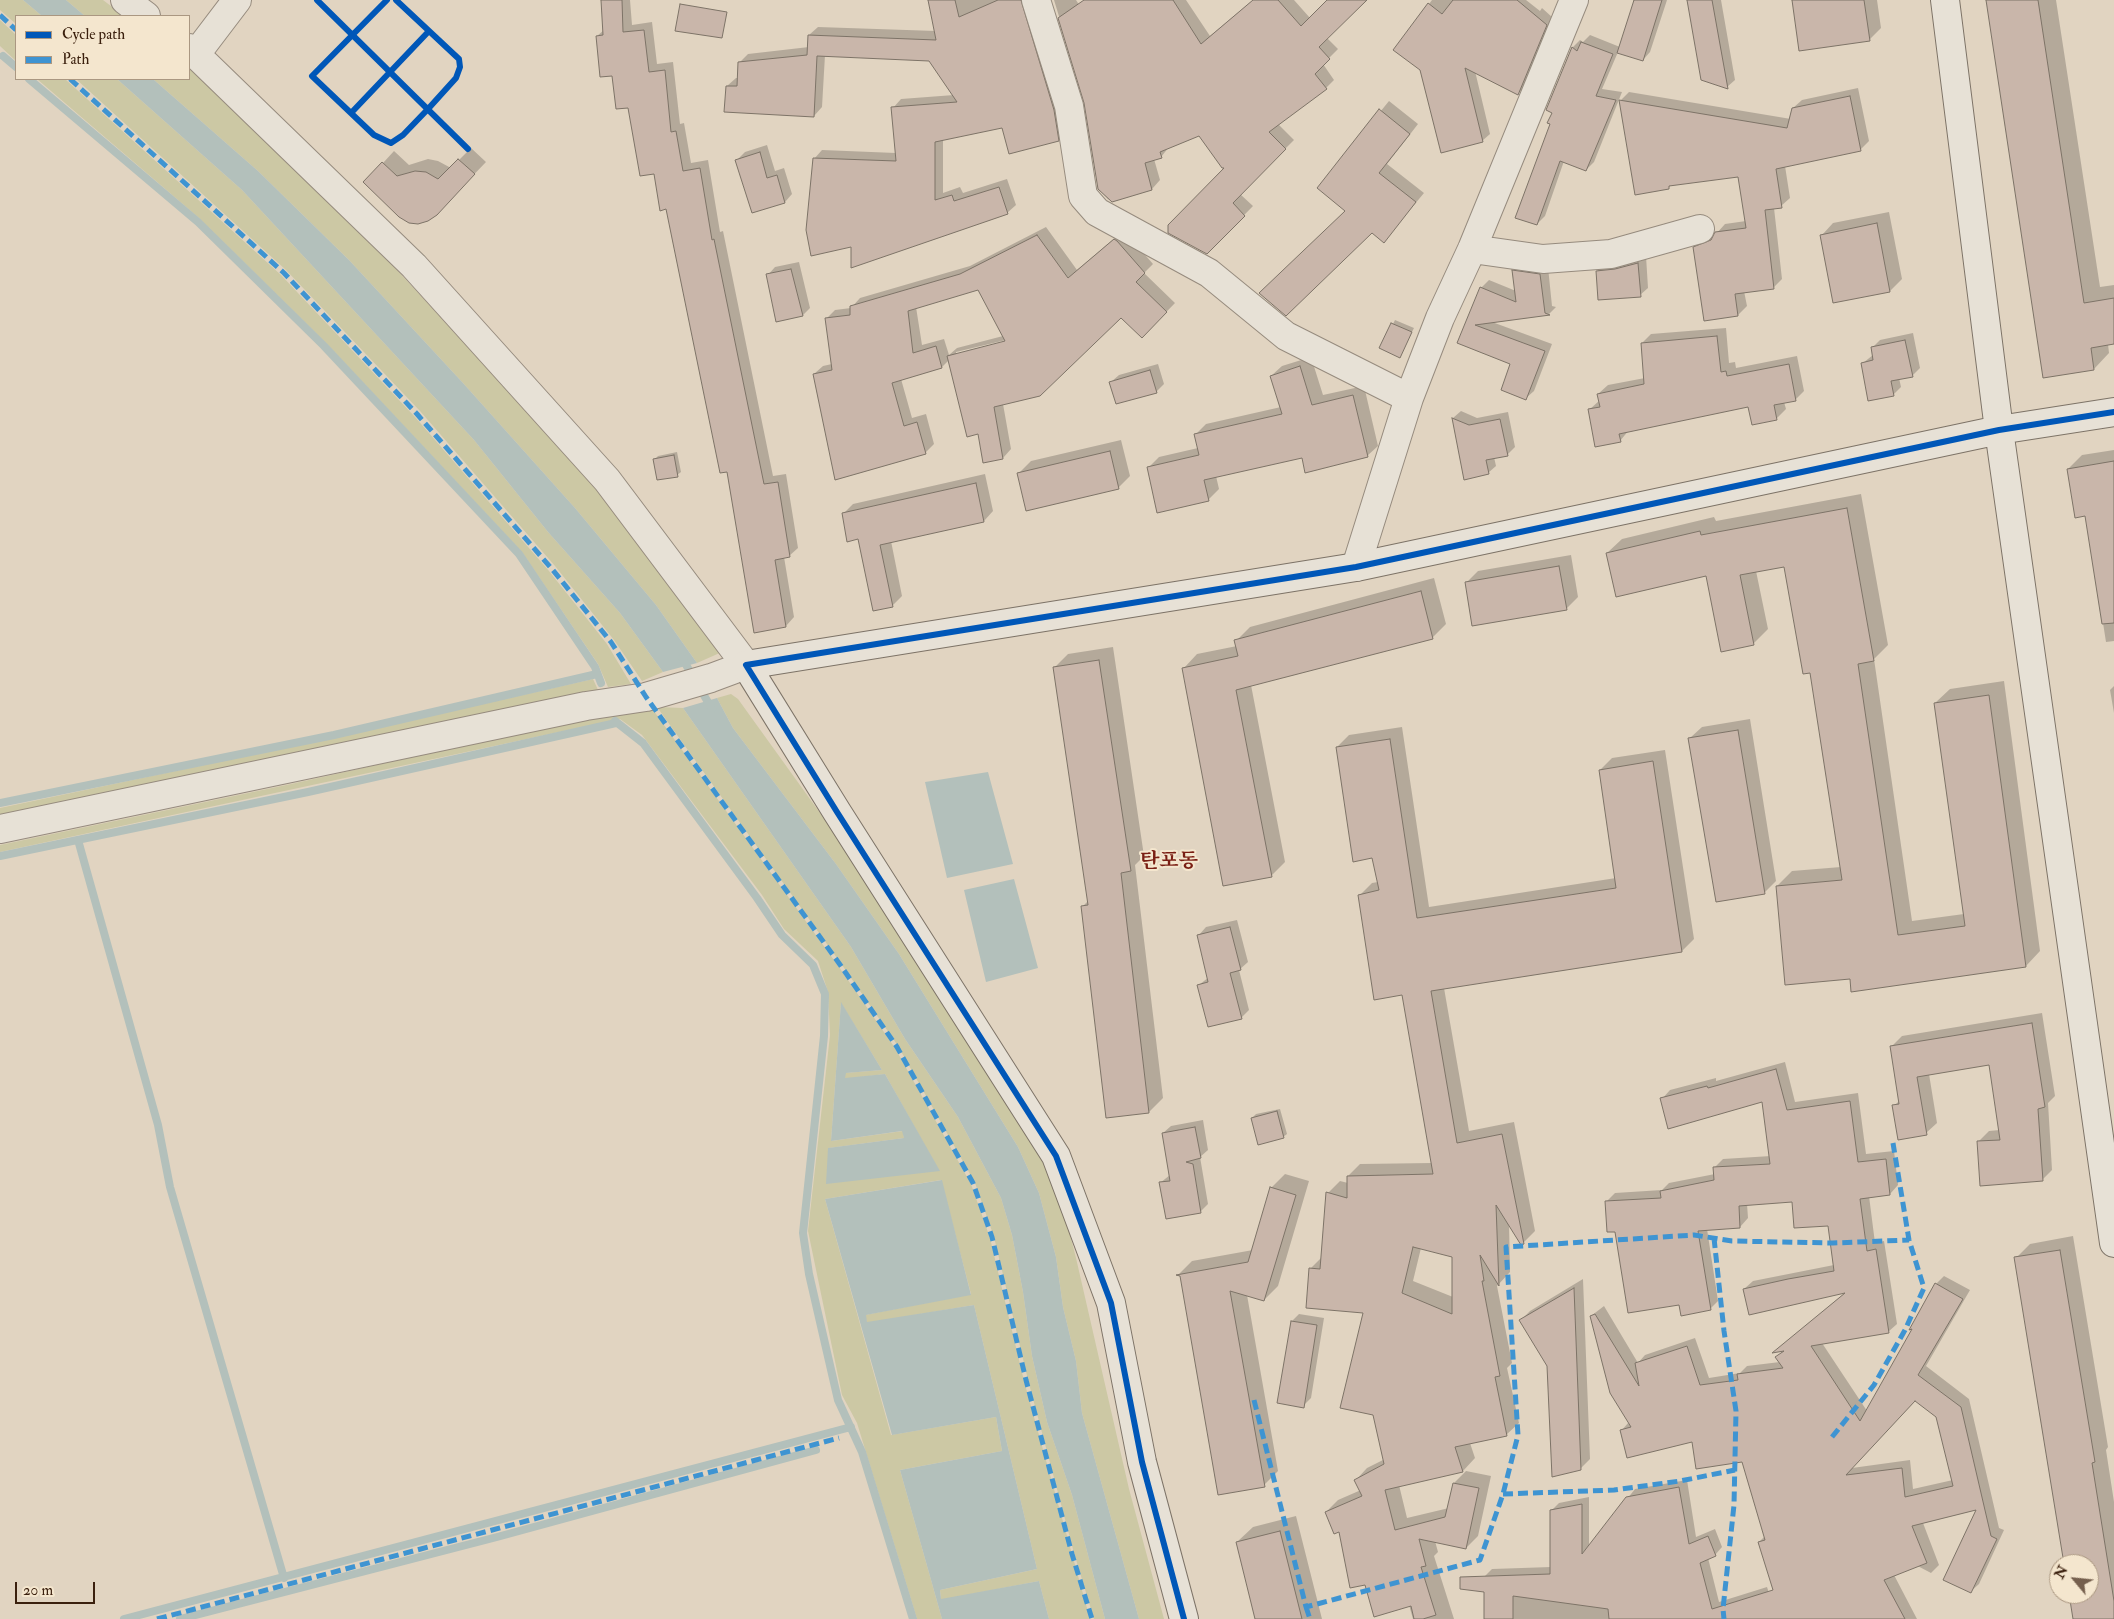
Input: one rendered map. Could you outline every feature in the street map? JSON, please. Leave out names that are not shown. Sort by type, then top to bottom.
[{"type":"street","points":[[124,0],[145,15]]},
{"type":"street","points":[[237,0],[192,51],[414,266],[607,480],[746,665],[837,812],[1056,1156],[1111,1303],[1142,1462],[1184,1619]]},
{"type":"street","points":[[1036,0],[1069,106],[1083,196],[1097,212],[1209,273],[1286,336],[1409,398]]},
{"type":"street","points":[[1356,567],[1409,398],[1440,318],[1472,249],[1574,0]]},
{"type":"street","points":[[1944,0],[1999,430],[2106,1120],[2114,1243]]},
{"type":"street","points":[[1472,249],[1544,259],[1611,254],[1700,229]]},
{"type":"street","points":[[0,829],[586,706],[646,697],[711,678],[746,665],[1356,567],[1999,430],[2114,412]]},
{"type":"shaded area","points":[[0,0],[23,0],[41,15],[15,15],[15,23],[0,10]]},
{"type":"shaded area","points":[[23,0],[66,0],[84,15],[41,15]]},
{"type":"shaded area","points":[[66,0],[103,0],[123,15],[84,15]]},
{"type":"shaded area","points":[[0,20],[15,34],[15,60],[0,46]]},
{"type":"shaded area","points":[[190,68],[358,228],[513,395],[596,489],[708,631],[722,652],[697,663],[656,605],[575,508],[349,260],[258,171],[154,80],[190,80]]},
{"type":"shaded area","points":[[38,80],[66,80],[281,275],[415,417],[549,571],[607,644],[631,684],[608,687],[598,664],[522,552],[327,344],[199,218]]},
{"type":"shaded area","points":[[77,80],[118,80],[242,190],[474,440],[548,532],[620,613],[663,672],[642,681],[614,640],[555,566],[420,411],[286,270]]},
{"type":"shaded area","points":[[118,80],[154,80],[258,171],[349,260],[575,508],[656,605],[697,663],[663,672],[620,613],[548,532],[474,440],[242,190]]},
{"type":"shaded area","points":[[593,679],[598,690],[0,815],[0,808],[336,737]]},
{"type":"shaded area","points":[[731,694],[738,699],[874,888],[1056,1180],[1076,1258],[1129,1489],[1164,1619],[1139,1619],[1082,1413],[1076,1361],[1063,1307],[1056,1257],[1039,1193],[1018,1147],[899,954],[836,864],[733,728],[717,698]]},
{"type":"shaded area","points":[[717,698],[733,728],[836,864],[899,954],[1018,1147],[1039,1193],[1056,1257],[1063,1307],[1076,1361],[1082,1413],[1139,1619],[1105,1619],[1072,1495],[1047,1422],[1032,1356],[1023,1292],[1012,1235],[1001,1198],[958,1117],[905,1039],[851,947],[683,708]]},
{"type":"shaded area","points":[[651,707],[839,967],[895,1048],[971,1184],[990,1238],[1024,1381],[1090,1619],[1049,1619],[1039,1581],[941,1600],[940,1590],[1037,1569],[974,1305],[867,1323],[865,1315],[971,1294],[941,1180],[825,1199],[891,1435],[996,1417],[1002,1451],[900,1470],[942,1619],[917,1619],[857,1423],[842,1395],[808,1231],[830,1035],[828,992],[818,961],[784,929],[762,895],[642,735],[620,719],[0,852],[0,845],[291,784],[606,714]],"holes":[[[841,1003],[882,1070],[845,1073],[845,1079],[885,1074],[939,1171],[829,1148],[904,1138],[903,1131],[831,1141]]]},
{"type":"shaded area","points":[[657,707],[683,708],[851,947],[905,1039],[958,1117],[1001,1198],[1012,1235],[1023,1292],[1032,1356],[1047,1422],[1072,1495],[1105,1619],[1094,1619],[1074,1553],[1028,1380],[994,1237],[975,1183],[898,1046]]},
{"type":"shaded area","points":[[988,772],[1013,864],[947,878],[925,782]]},
{"type":"shaded area","points":[[1014,879],[1038,968],[986,982],[964,890]]},
{"type":"shaded area","points":[[841,1002],[882,1070],[846,1073],[845,1078],[885,1074],[940,1171],[826,1184],[828,1148],[904,1138],[902,1131],[831,1141]]},
{"type":"shaded area","points":[[942,1180],[971,1295],[866,1315],[867,1322],[974,1305],[1037,1569],[940,1590],[941,1599],[1039,1581],[1049,1619],[942,1619],[900,1470],[1002,1451],[996,1417],[892,1435],[825,1199]]},
{"type":"building","points":[[601,0],[622,0],[623,32],[644,30],[649,72],[665,70],[671,132],[676,131],[683,171],[700,168],[712,240],[714,239],[764,484],[778,482],[790,557],[775,560],[786,627],[754,633],[727,472],[720,473],[666,209],[660,211],[654,174],[640,176],[628,108],[616,109],[612,76],[600,77],[596,36],[603,35]]},
{"type":"building","points":[[928,0],[955,0],[959,17],[998,0],[1021,0],[1054,110],[1059,141],[1009,154],[1002,128],[935,142],[935,200],[952,195],[954,201],[999,187],[1008,214],[851,268],[851,247],[811,256],[806,230],[813,158],[896,161],[891,107],[957,102],[929,61],[817,56],[814,117],[724,112],[726,86],[737,86],[738,62],[807,55],[808,35],[936,40]]},
{"type":"building","points":[[1084,0],[1173,0],[1201,44],[1253,0],[1278,0],[1301,26],[1327,0],[1367,0],[1319,47],[1330,59],[1315,74],[1327,89],[1269,132],[1286,149],[1233,203],[1245,216],[1207,254],[1168,233],[1168,225],[1224,168],[1222,168],[1199,136],[1160,152],[1162,158],[1145,163],[1152,190],[1112,202],[1098,189],[1084,103],[1058,18]]},
{"type":"building","points":[[1453,0],[1517,0],[1547,25],[1518,95],[1465,68],[1483,142],[1441,153],[1420,70],[1393,50],[1428,3],[1442,14]]},
{"type":"building","points":[[1634,0],[1662,0],[1643,61],[1617,53]]},
{"type":"building","points":[[1687,0],[1712,0],[1728,89],[1701,80]]},
{"type":"building","points":[[1792,0],[1864,0],[1870,41],[1799,51]]},
{"type":"building","points":[[1986,0],[2038,0],[2084,303],[2114,298],[2114,344],[2091,348],[2094,370],[2043,378]]},
{"type":"building","points":[[680,4],[727,12],[722,38],[675,31]]},
{"type":"building","points":[[1581,42],[1613,54],[1596,96],[1616,100],[1586,171],[1560,161],[1537,225],[1515,218],[1550,124],[1547,123],[1552,113],[1546,110],[1572,47],[1577,51]]},
{"type":"building","points":[[1850,96],[1861,151],[1776,169],[1782,208],[1765,210],[1774,289],[1735,294],[1738,316],[1704,321],[1693,247],[1711,240],[1715,232],[1746,228],[1738,177],[1669,186],[1669,189],[1635,195],[1619,100],[1787,128],[1792,108]]},
{"type":"building","points":[[1379,109],[1410,134],[1379,173],[1416,202],[1384,243],[1372,233],[1286,316],[1259,293],[1345,211],[1317,188]]},
{"type":"building","points":[[760,152],[767,178],[777,175],[785,203],[752,213],[735,160]]},
{"type":"building","points":[[458,159],[475,174],[437,215],[428,221],[418,224],[409,223],[399,217],[363,182],[382,162],[397,176],[415,171],[426,172],[438,179]]},
{"type":"building","points":[[1877,223],[1890,292],[1833,303],[1820,235]]},
{"type":"building","points":[[1037,235],[1068,278],[1114,239],[1145,273],[1136,282],[1167,312],[1142,338],[1121,318],[1040,396],[994,407],[1003,459],[983,463],[978,434],[967,437],[947,356],[1005,341],[978,290],[908,311],[913,353],[936,346],[942,368],[892,383],[904,426],[917,422],[926,454],[835,480],[813,374],[832,370],[825,318],[850,315],[850,306],[960,274]]},
{"type":"building","points":[[1638,263],[1641,297],[1598,300],[1596,271],[1615,269]]},
{"type":"building","points":[[791,269],[803,316],[776,322],[766,274]]},
{"type":"building","points":[[1512,270],[1540,274],[1545,313],[1550,315],[1475,325],[1545,351],[1526,400],[1501,390],[1510,364],[1457,343],[1480,287],[1516,302]]},
{"type":"building","points":[[1391,323],[1412,332],[1400,358],[1379,348]]},
{"type":"building","points":[[1717,336],[1721,372],[1726,371],[1727,376],[1789,364],[1796,401],[1774,405],[1777,420],[1752,425],[1748,407],[1619,434],[1621,442],[1595,447],[1588,409],[1600,407],[1597,394],[1644,384],[1641,343]]},
{"type":"building","points":[[1905,340],[1913,377],[1891,381],[1894,396],[1868,401],[1861,363],[1873,360],[1871,347]]},
{"type":"building","points":[[1300,366],[1312,405],[1353,395],[1368,457],[1305,473],[1302,458],[1204,480],[1209,501],[1157,513],[1147,467],[1199,455],[1194,434],[1282,414],[1270,376]]},
{"type":"building","points":[[1150,370],[1157,393],[1116,404],[1109,382]]},
{"type":"building","points":[[1452,418],[1469,425],[1500,419],[1508,456],[1486,460],[1489,474],[1464,480]]},
{"type":"building","points":[[1110,451],[1119,489],[1026,511],[1017,473]]},
{"type":"building","points":[[674,455],[678,477],[657,480],[653,459]]},
{"type":"building","points":[[2114,461],[2114,623],[2102,624],[2085,516],[2075,518],[2067,469]]},
{"type":"building","points":[[976,483],[984,522],[880,545],[893,607],[873,611],[858,539],[847,542],[842,513]]},
{"type":"building","points":[[1847,508],[1874,661],[1858,664],[1898,935],[1965,926],[1934,703],[1989,695],[2026,967],[1851,992],[1850,979],[1785,985],[1776,886],[1842,880],[1810,673],[1803,674],[1784,567],[1740,575],[1754,645],[1721,652],[1706,576],[1616,597],[1606,553],[1700,531],[1701,535]]},
{"type":"building","points":[[1559,566],[1567,610],[1472,626],[1465,582]]},
{"type":"building","points":[[1421,591],[1433,639],[1236,690],[1272,877],[1223,886],[1182,668],[1238,656],[1234,640]]},
{"type":"building","points":[[1099,660],[1131,871],[1121,873],[1149,1113],[1106,1118],[1081,906],[1088,905],[1053,667]]},
{"type":"building","points":[[1738,730],[1765,894],[1716,902],[1688,738]]},
{"type":"building","points":[[1390,739],[1417,918],[1616,888],[1599,770],[1653,761],[1682,952],[1431,991],[1457,1143],[1502,1134],[1524,1244],[1521,1245],[1496,1205],[1499,1286],[1480,1255],[1484,1281],[1482,1281],[1500,1376],[1495,1377],[1507,1436],[1455,1447],[1463,1472],[1385,1490],[1395,1530],[1445,1517],[1453,1483],[1479,1488],[1466,1549],[1419,1539],[1426,1566],[1421,1567],[1436,1615],[1423,1619],[1414,1619],[1411,1606],[1374,1617],[1365,1585],[1350,1588],[1339,1532],[1334,1534],[1325,1512],[1362,1496],[1354,1480],[1384,1464],[1373,1415],[1340,1408],[1363,1313],[1306,1308],[1309,1268],[1320,1269],[1326,1192],[1347,1198],[1347,1176],[1433,1174],[1402,995],[1374,1000],[1358,895],[1379,890],[1372,858],[1353,862],[1336,747]],"holes":[[[1413,1247],[1452,1257],[1452,1314],[1402,1293]]]},
{"type":"building","points":[[1230,927],[1241,970],[1230,973],[1242,1019],[1208,1027],[1197,985],[1208,982],[1197,935]]},
{"type":"building","points":[[2032,1023],[2045,1107],[2038,1109],[2043,1181],[1980,1186],[1977,1141],[2000,1140],[1989,1065],[1917,1077],[1927,1135],[1898,1140],[1892,1105],[1899,1104],[1890,1046]]},
{"type":"building","points":[[1776,1069],[1787,1110],[1850,1101],[1858,1162],[1886,1159],[1890,1195],[1860,1199],[1867,1251],[1876,1249],[1889,1333],[1811,1346],[1860,1421],[1912,1329],[1909,1330],[1935,1283],[1963,1299],[1918,1375],[1961,1407],[1991,1536],[1997,1539],[1971,1593],[1943,1580],[1976,1510],[1912,1526],[1927,1563],[1884,1580],[1905,1619],[1609,1619],[1608,1609],[1513,1596],[1513,1619],[1484,1619],[1484,1592],[1460,1589],[1460,1577],[1550,1574],[1550,1510],[1582,1504],[1582,1554],[1626,1497],[1679,1487],[1689,1544],[1708,1536],[1716,1556],[1700,1563],[1712,1609],[1773,1590],[1758,1542],[1765,1540],[1742,1462],[1696,1469],[1692,1442],[1627,1458],[1620,1430],[1631,1427],[1610,1393],[1590,1316],[1595,1314],[1639,1386],[1635,1363],[1687,1346],[1700,1385],[1738,1380],[1737,1374],[1783,1368],[1775,1357],[1784,1351],[1772,1353],[1845,1293],[1749,1315],[1743,1289],[1834,1271],[1828,1226],[1794,1228],[1792,1202],[1739,1206],[1740,1228],[1698,1231],[1711,1310],[1681,1316],[1679,1305],[1628,1313],[1615,1232],[1607,1232],[1605,1201],[1661,1198],[1660,1191],[1714,1180],[1713,1167],[1770,1164],[1762,1102],[1668,1129],[1660,1098],[1707,1086],[1708,1088]],"holes":[[[1915,1401],[1936,1417],[1953,1486],[1905,1497],[1902,1468],[1846,1475]]]},
{"type":"building","points":[[1277,1111],[1284,1138],[1258,1145],[1251,1118]]},
{"type":"building","points":[[1195,1127],[1201,1158],[1186,1162],[1193,1164],[1201,1213],[1166,1219],[1159,1182],[1170,1181],[1162,1133]]},
{"type":"building","points":[[1270,1187],[1296,1195],[1264,1301],[1230,1291],[1265,1487],[1218,1495],[1180,1276],[1176,1275],[1248,1262]]},
{"type":"building","points":[[2060,1250],[2095,1462],[2092,1463],[2114,1601],[2114,1619],[2073,1619],[2071,1604],[2099,1604],[2099,1554],[2062,1554],[2014,1257]]},
{"type":"building","points":[[1574,1288],[1581,1470],[1552,1477],[1547,1366],[1519,1320]]},
{"type":"building","points":[[1291,1321],[1317,1325],[1304,1408],[1277,1403]]},
{"type":"building","points":[[1280,1531],[1302,1619],[1255,1619],[1236,1542]]},
{"type":"waterway","points":[[3,56],[15,66]]},
{"type":"waterway","points":[[30,80],[198,222],[324,346],[519,554],[595,667],[601,683]]},
{"type":"waterway","points":[[682,658],[712,709]]},
{"type":"waterway","points":[[0,803],[334,735],[597,674]]},
{"type":"waterway","points":[[615,721],[643,743],[782,935],[813,965],[825,994],[824,1036],[803,1233],[809,1274],[838,1400],[862,1452],[913,1619]]},
{"type":"waterway","points":[[0,856],[308,792],[616,723]]},
{"type":"waterway","points":[[78,840],[158,1125],[170,1187],[284,1578]]},
{"type":"waterway","points":[[124,1619],[851,1427]]},
{"type":"waterway","points":[[180,1619],[497,1537],[816,1450]]},
{"type":"marked path","points":[[0,15],[15,29]]},
{"type":"marked path","points":[[71,80],[284,273],[417,414],[552,569],[611,642],[646,697],[841,966],[897,1047],[973,1183],[992,1237],[1026,1380],[1072,1554],[1092,1619]]},
{"type":"marked path","points":[[1832,1437],[1874,1385],[1905,1330],[1924,1288],[1909,1240],[1893,1143]]},
{"type":"marked path","points":[[1254,1400],[1306,1607],[1480,1560],[1503,1494],[1518,1435],[1506,1247],[1694,1235],[1732,1241],[1833,1243],[1909,1240]]},
{"type":"marked path","points":[[1714,1238],[1724,1331],[1736,1411],[1734,1505],[1723,1609],[1724,1619]]},
{"type":"marked path","points":[[157,1619],[839,1438]]},
{"type":"marked path","points":[[1503,1494],[1614,1490],[1680,1481],[1735,1470]]},
{"type":"marked path","points":[[1306,1607],[1310,1619]]},
{"type":"cycle path","points":[[317,0],[468,149]]},
{"type":"cycle path","points":[[387,0],[312,76],[374,135],[391,143],[403,135],[428,109],[456,78],[460,67],[459,59],[396,0]]},
{"type":"cycle path","points":[[352,112],[429,31]]},
{"type":"cycle path","points":[[1184,1619],[1142,1462],[1111,1303],[1056,1156],[837,812],[746,665],[1356,567],[1999,430],[2114,412]]},
{"type":"district","name":"탄포동","points":[[1169,863]]}]
